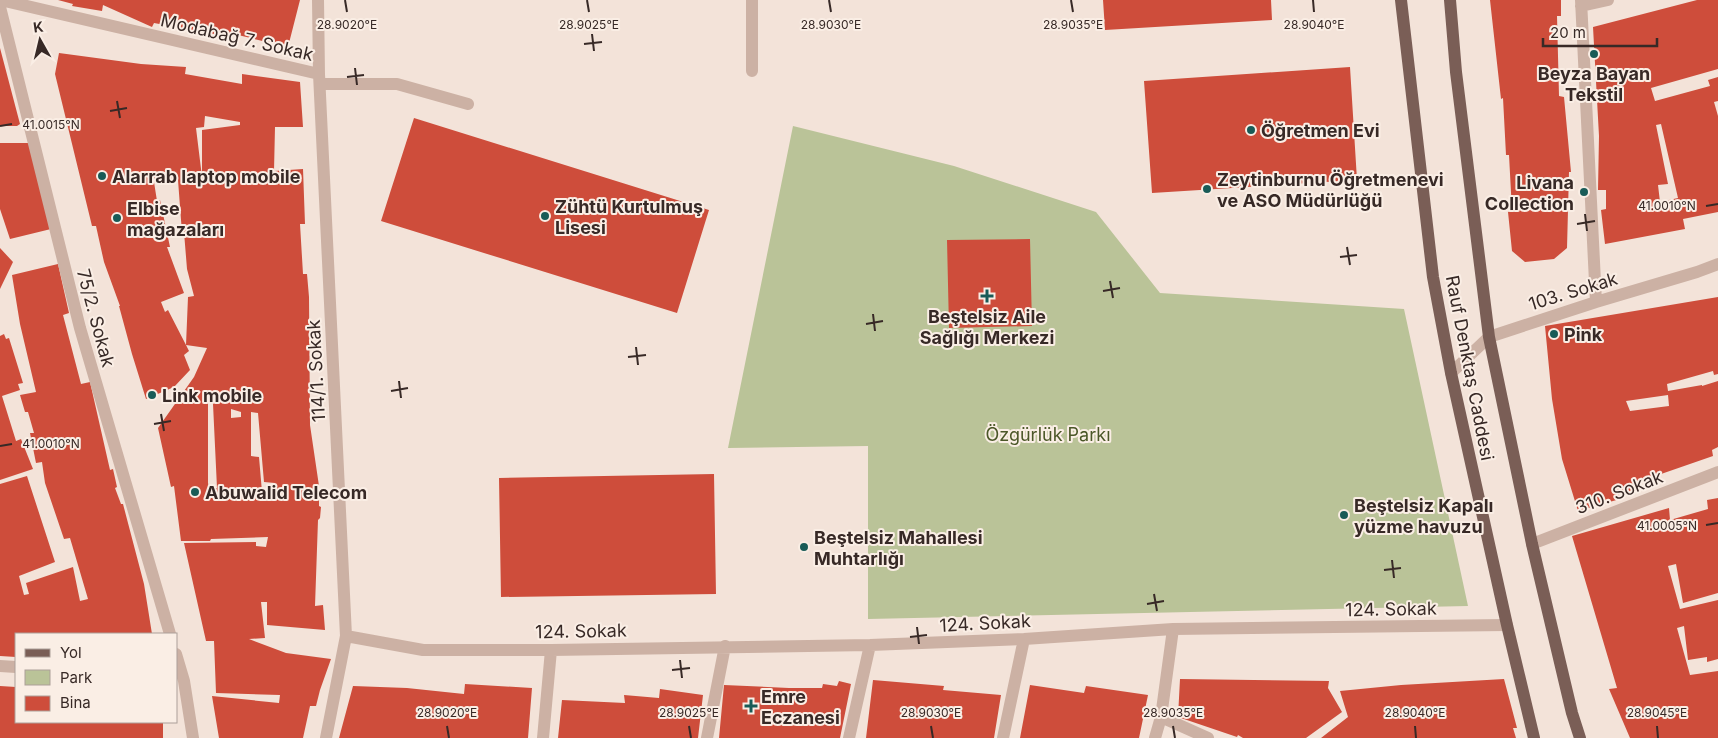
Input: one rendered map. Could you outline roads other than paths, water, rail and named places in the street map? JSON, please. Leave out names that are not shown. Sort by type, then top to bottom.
[{"type":"main road","name":"Rauf Denktaş Caddesi","points":[[1401,0],[1433,277],[1451,372],[1534,738]]},
{"type":"main road","name":"Rauf Denktaş Caddesi","points":[[1450,0],[1456,72],[1489,336],[1532,544],[1572,712],[1580,738]]},
{"type":"street","name":"Modabağ 7. Sokak","points":[[1,0],[319,79],[398,84],[468,104]]},
{"type":"street","name":"114/1. Sokak","points":[[318,0],[319,79],[346,636],[326,738]]},
{"type":"street","points":[[752,0],[752,71]]},
{"type":"street","points":[[1596,302],[1581,3],[1608,0]]},
{"type":"street","name":"75/2. Sokak","points":[[0,7],[80,328],[170,633]]},
{"type":"street","name":"103. Sokak","points":[[1451,372],[1489,336],[1718,264]]},
{"type":"street","name":"310. Sokak","points":[[1532,544],[1718,472]]},
{"type":"street","name":"124. Sokak","points":[[346,636],[423,650],[551,650],[870,645],[1024,639],[1173,629],[1507,625]]},
{"type":"street","points":[[1155,738],[1161,717],[1173,629]]},
{"type":"street","points":[[1003,738],[1024,639]]},
{"type":"street","points":[[849,738],[870,645]]},
{"type":"street","points":[[707,738],[725,646]]},
{"type":"street","points":[[543,738],[551,650]]},
{"type":"street","points":[[0,666],[15,667]]},
{"type":"street","points":[[178,668],[193,738]]},
{"type":"street","points":[[1161,717],[1208,738]]},
{"type":"place","name":"Beyza Bayan Tekstil","points":[[1594,54]]},
{"type":"place","name":"Öğretmen Evi","points":[[1251,130]]},
{"type":"place","name":"Alarrab laptop mobile","points":[[102,176]]},
{"type":"place","name":"Zeytinburnu Öğretmenevi ve ASO Müdürlüğü","points":[[1207,189]]},
{"type":"place","name":"Livana Collection","points":[[1584,192]]},
{"type":"place","name":"Zühtü Kurtulmuş Lisesi","points":[[545,216]]},
{"type":"place","name":"Elbise mağazaları","points":[[117,218]]},
{"type":"place","name":"Beştelsiz Aile Sağlığı Merkezi","points":[[987,296]]},
{"type":"place","name":"Pink","points":[[1554,334]]},
{"type":"place","name":"Link mobile","points":[[152,395]]},
{"type":"place","name":"Abuwalid Telecom","points":[[195,492]]},
{"type":"place","name":"Beştelsiz Kapalı yüzme havuzu","points":[[1344,515]]},
{"type":"place","name":"Beştelsiz Mahallesi Muhtarlığı","points":[[804,547]]},
{"type":"place","name":"Emre Eczanesi","points":[[751,706]]},
{"type":"park label","name":"Özgürlük Parkı","points":[[1048,434]]}]
